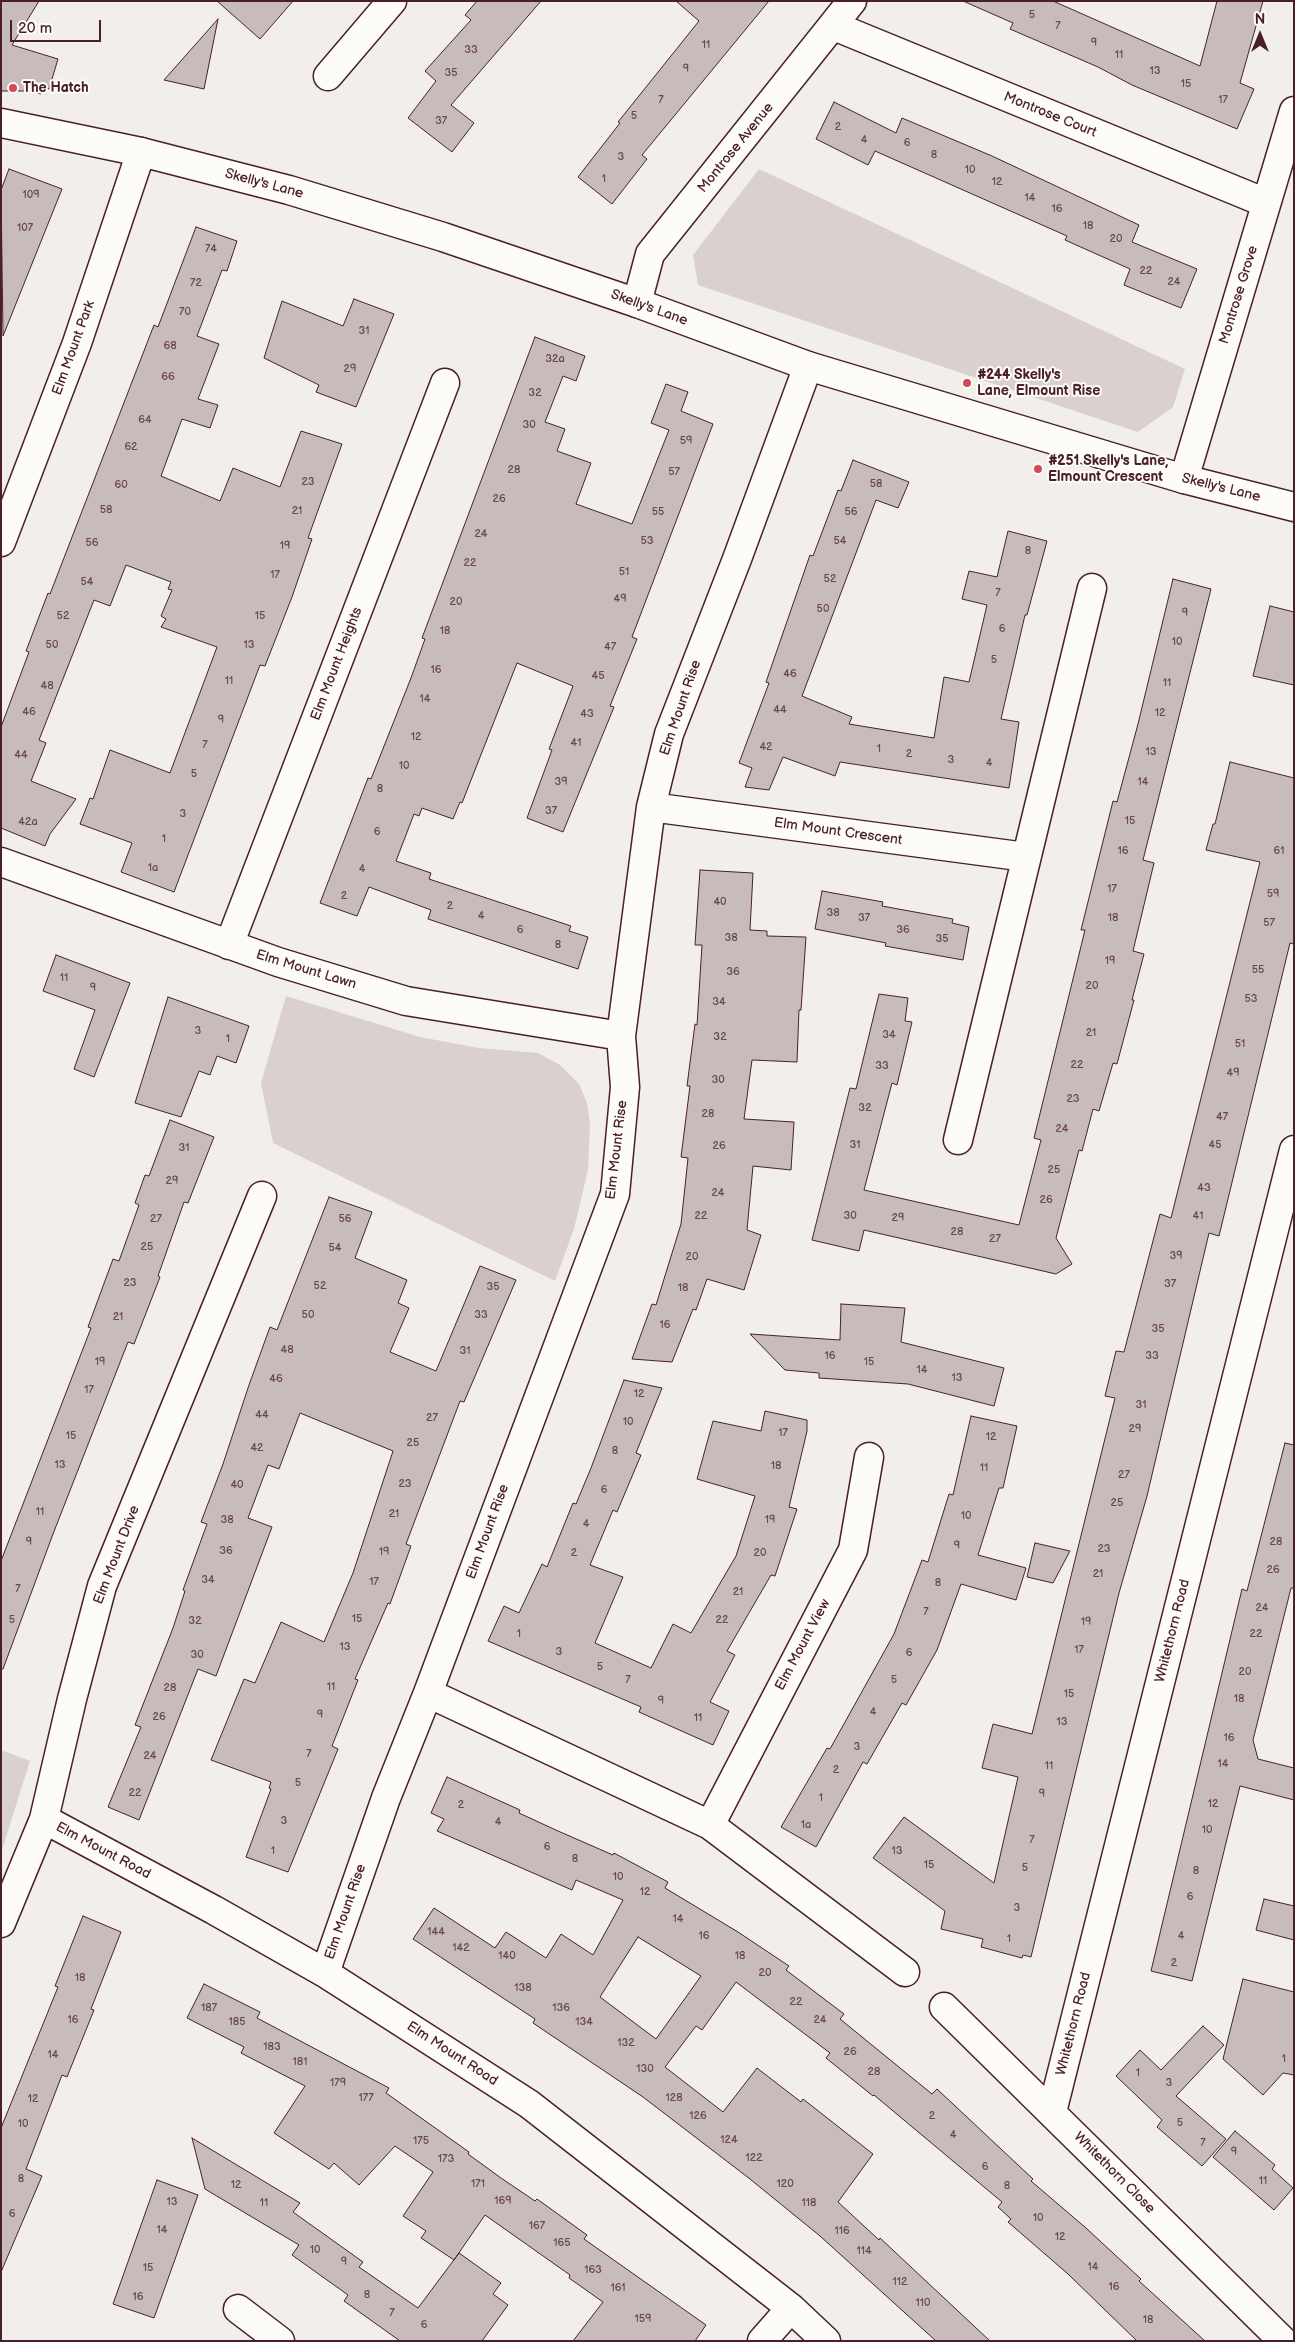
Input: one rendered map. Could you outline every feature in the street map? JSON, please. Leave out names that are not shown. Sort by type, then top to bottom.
[{"type":"street","points":[[328,76],[392,1]]},
{"type":"street","name":"Montrose Avenue","points":[[637,303],[650,254],[834,26],[852,1]]},
{"type":"street","name":"Montrose Court","points":[[834,26],[1266,203]]},
{"type":"street","name":"Montrose Grove","points":[[1184,479],[1294,111]]},
{"type":"street","name":"Skelly's Lane","points":[[1,123],[141,152],[289,190],[434,234],[637,303],[808,366],[1184,479],[1294,507]]},
{"type":"street","name":"Elm Mount Park","points":[[1,542],[76,343],[141,152]]},
{"type":"street","name":"Elm Mount Rise","points":[[325,1973],[386,1798],[428,1693],[615,1194],[625,1087],[621,1036],[651,807],[669,734],[737,559],[808,366]]},
{"type":"street","name":"Elm Mount Heights","points":[[229,945],[445,383]]},
{"type":"street","points":[[958,1140],[1092,588]]},
{"type":"street","name":"Elm Mount Crescent","points":[[651,807],[1026,857]]},
{"type":"street","name":"Elm Mount Lawn","points":[[1,862],[229,945],[406,1001],[621,1036]]},
{"type":"street","name":"Whitethorn Road","points":[[1052,2112],[1294,1150]]},
{"type":"street","name":"Elm Mount Drive","points":[[1,1923],[44,1819],[72,1699],[102,1586],[262,1196]]},
{"type":"street","name":"Elm Mount View","points":[[710,1824],[853,1550],[869,1457]]},
{"type":"street","points":[[428,1693],[710,1824],[905,1972]]},
{"type":"street","name":"Elm Mount Road","points":[[44,1819],[214,1910],[325,1973],[529,2104],[791,2308],[826,2341]]},
{"type":"street","name":"Whitethorn Close","points":[[944,2007],[1283,2341]]},
{"type":"street","points":[[762,2341],[791,2308]]},
{"type":"street","points":[[238,2309],[280,2341]]},
{"type":"shaded area","points":[[759,169],[1185,369],[1173,407],[1138,432],[698,285],[693,255]]},
{"type":"shaded area","points":[[286,996],[420,1037],[479,1048],[538,1053],[560,1065],[579,1084],[587,1103],[590,1124],[588,1170],[574,1229],[555,1281],[273,1143],[261,1083]]},
{"type":"shaded area","points":[[1,1750],[30,1761],[1,1853]]},
{"type":"building","points":[[1,1],[39,1],[12,45],[58,59],[49,89],[43,87],[41,94],[28,91],[1,91]]},
{"type":"building","points":[[217,1],[293,1],[260,39]]},
{"type":"building","points":[[477,1],[541,1],[451,105],[474,123],[452,152],[408,118],[436,81],[425,71],[471,20],[465,15]]},
{"type":"building","points":[[676,1],[769,1],[642,155],[647,159],[612,204],[578,177],[620,123],[618,122],[699,21]]},
{"type":"building","points":[[963,1],[1053,1],[1200,66],[1217,1],[1263,1],[1240,83],[1254,89],[1237,129],[1132,85],[1098,67],[1010,29],[1013,23]]},
{"type":"building","points":[[218,19],[204,89],[164,80]]},
{"type":"building","points":[[834,102],[896,133],[902,118],[992,156],[1139,225],[1132,242],[1197,269],[1181,308],[1124,285],[1130,269],[1065,240],[1067,236],[875,151],[868,165],[816,139]]},
{"type":"building","points":[[9,169],[62,189],[3,336],[1,190]]},
{"type":"building","points":[[196,227],[237,241],[227,271],[222,270],[197,336],[219,344],[198,399],[218,405],[210,428],[182,419],[161,476],[220,501],[233,468],[280,487],[301,431],[342,444],[308,538],[312,539],[292,597],[265,666],[260,665],[174,892],[121,872],[132,843],[80,824],[90,798],[93,799],[110,750],[170,773],[217,647],[161,627],[166,619],[161,616],[172,590],[168,589],[171,582],[126,565],[110,606],[94,600],[39,740],[46,743],[31,781],[76,799],[50,834],[45,846],[1,828],[1,727],[29,652],[26,651],[48,593],[50,594],[154,325],[158,327]]},
{"type":"building","points":[[354,299],[394,314],[356,407],[316,392],[319,385],[264,358],[282,301],[343,326]]},
{"type":"building","points":[[535,337],[585,356],[576,381],[563,376],[545,422],[565,429],[557,451],[591,463],[576,504],[632,524],[669,430],[651,423],[666,384],[688,392],[681,411],[713,424],[632,637],[637,639],[610,706],[614,707],[563,832],[527,818],[552,750],[549,749],[573,686],[517,663],[462,803],[460,802],[453,819],[422,808],[419,816],[414,814],[396,861],[431,873],[429,879],[571,926],[569,931],[588,937],[578,969],[428,919],[431,910],[369,887],[357,916],[320,903],[368,778],[371,779],[411,678],[425,639],[422,638]]},
{"type":"building","points":[[853,460],[909,482],[898,508],[876,500],[802,696],[852,717],[849,724],[934,738],[944,677],[969,682],[987,605],[962,599],[969,571],[997,577],[1008,531],[1047,541],[1027,615],[1025,615],[1001,719],[1019,722],[1009,788],[840,762],[835,776],[783,757],[769,790],[745,787],[752,768],[739,763],[769,683],[766,682],[810,555],[813,556],[838,490],[841,491]]},
{"type":"building","points":[[1173,579],[1211,589],[1143,860],[1154,863],[1133,951],[1144,954],[1132,1000],[1134,1000],[1117,1064],[1113,1063],[1099,1111],[1093,1109],[1082,1151],[1079,1150],[1056,1238],[1072,1264],[1056,1274],[864,1230],[859,1251],[812,1240],[850,1088],[856,1089],[879,994],[908,998],[905,1021],[912,1022],[897,1085],[892,1083],[864,1190],[1019,1225],[1041,1140],[1034,1138],[1085,930],[1081,930],[1113,801],[1117,802],[1138,724]]},
{"type":"building","points":[[1270,606],[1294,612],[1294,685],[1253,676]]},
{"type":"building","points":[[1230,762],[1294,778],[1294,944],[1290,943],[1219,1236],[1209,1233],[1147,1496],[1119,1593],[1031,1957],[1023,1955],[1022,1958],[981,1947],[983,1939],[941,1929],[945,1911],[873,1858],[904,1817],[994,1883],[1018,1777],[982,1768],[993,1724],[1032,1734],[1115,1398],[1105,1396],[1116,1351],[1124,1352],[1160,1214],[1171,1218],[1260,862],[1206,850],[1213,824],[1215,824]]},
{"type":"building","points":[[700,870],[753,873],[750,930],[767,931],[767,936],[806,937],[801,1010],[799,1010],[797,1062],[752,1060],[744,1119],[794,1122],[791,1170],[753,1166],[747,1230],[761,1235],[744,1290],[707,1279],[696,1310],[693,1309],[672,1362],[632,1359],[652,1304],[656,1305],[681,1224],[688,1158],[681,1157],[690,1086],[687,1086],[695,1024],[697,1025],[702,945],[695,945]]},
{"type":"building","points":[[822,891],[883,902],[882,906],[953,919],[952,923],[969,927],[963,960],[885,946],[886,943],[815,929]]},
{"type":"building","points":[[56,955],[130,983],[94,1077],[74,1069],[95,1010],[43,991]]},
{"type":"building","points":[[168,997],[249,1026],[236,1063],[217,1056],[210,1075],[199,1071],[181,1117],[135,1103]]},
{"type":"building","points":[[170,1120],[214,1137],[188,1203],[184,1202],[158,1276],[160,1277],[134,1344],[128,1342],[3,1669],[1,1669],[1,1561],[91,1328],[88,1327],[113,1259],[119,1261],[139,1205],[135,1203],[145,1175],[149,1176]]},
{"type":"building","points":[[329,1197],[372,1212],[355,1258],[407,1280],[398,1303],[409,1308],[390,1352],[436,1371],[480,1266],[516,1280],[464,1402],[460,1401],[406,1544],[411,1546],[390,1604],[388,1603],[355,1679],[358,1680],[332,1746],[338,1749],[288,1872],[246,1857],[271,1789],[269,1788],[271,1782],[211,1760],[244,1679],[255,1683],[281,1622],[324,1642],[353,1573],[393,1451],[300,1413],[279,1469],[268,1465],[248,1518],[272,1527],[216,1676],[198,1669],[139,1820],[108,1807],[141,1727],[135,1725],[173,1628],[185,1591],[183,1590],[207,1524],[201,1522],[270,1327],[277,1330]]},
{"type":"building","points":[[841,1304],[905,1308],[901,1342],[1004,1368],[994,1406],[908,1384],[819,1378],[819,1373],[785,1370],[750,1334],[840,1340]]},
{"type":"building","points":[[624,1380],[662,1388],[636,1453],[641,1455],[617,1512],[613,1510],[590,1565],[623,1577],[595,1643],[651,1668],[673,1624],[691,1633],[736,1556],[755,1496],[697,1479],[713,1421],[761,1431],[765,1411],[807,1420],[807,1431],[789,1507],[797,1509],[775,1576],[771,1575],[727,1651],[735,1655],[710,1702],[729,1711],[713,1745],[639,1712],[641,1707],[488,1641],[504,1606],[519,1613],[542,1564],[547,1567],[573,1503],[576,1504],[591,1468]]},
{"type":"building","points":[[971,1416],[1017,1426],[1003,1488],[999,1488],[978,1555],[1026,1568],[1016,1600],[961,1584],[937,1650],[906,1705],[902,1703],[867,1764],[863,1762],[816,1847],[781,1827],[827,1748],[830,1749],[894,1634],[922,1560],[928,1562],[949,1494],[953,1495]]},
{"type":"building","points":[[1285,1443],[1294,1445],[1294,1588],[1291,1588],[1253,1740],[1258,1759],[1294,1768],[1294,1800],[1240,1786],[1192,1981],[1151,1971],[1242,1589],[1247,1591]]},
{"type":"building","points":[[1035,1543],[1070,1551],[1053,1583],[1027,1577]]},
{"type":"building","points":[[447,1777],[520,1810],[519,1813],[558,1831],[613,1855],[614,1853],[668,1882],[665,1888],[738,1932],[789,1966],[786,1970],[844,2014],[840,2019],[932,2094],[937,2089],[1033,2179],[1031,2181],[1086,2228],[1141,2279],[1139,2281],[1205,2341],[1137,2341],[1068,2274],[1008,2222],[1011,2219],[998,2207],[1002,2202],[874,2095],[826,2058],[830,2053],[736,1982],[702,2030],[696,2026],[665,2067],[723,2112],[757,2068],[801,2102],[803,2099],[873,2154],[838,2202],[879,2240],[880,2238],[990,2341],[936,2341],[820,2236],[750,2179],[643,2097],[533,2023],[535,2019],[413,1939],[434,1908],[495,1948],[506,1932],[546,1958],[561,1934],[593,1955],[623,1900],[576,1880],[572,1890],[437,1831],[444,1819],[431,1813]],"holes":[[[638,1937],[701,1976],[656,2039],[600,1997]]]},
{"type":"building","points":[[1264,1899],[1294,1906],[1294,1940],[1256,1930]]},
{"type":"building","points":[[83,1916],[121,1932],[91,2009],[94,2010],[67,2077],[62,2075],[26,2169],[42,2176],[1,2272],[1,2128],[58,1987],[55,1986]]},
{"type":"building","points":[[1243,1979],[1294,1992],[1294,2075],[1283,2073],[1263,2095],[1223,2059]]},
{"type":"building","points":[[204,1984],[260,2012],[257,2018],[389,2088],[386,2093],[469,2152],[468,2154],[501,2178],[535,2201],[537,2199],[587,2235],[584,2239],[706,2325],[695,2341],[573,2341],[603,2302],[569,2278],[570,2275],[485,2215],[454,2260],[421,2238],[426,2231],[403,2216],[433,2172],[395,2146],[359,2185],[334,2163],[329,2169],[274,2133],[305,2086],[241,2053],[244,2047],[187,2018]]},
{"type":"building","points":[[1203,2026],[1224,2045],[1176,2096],[1226,2139],[1202,2166],[1157,2127],[1162,2120],[1116,2076],[1140,2050],[1161,2070]]},
{"type":"building","points":[[1235,2131],[1275,2165],[1272,2169],[1293,2188],[1274,2210],[1213,2157]]},
{"type":"building","points":[[192,2138],[300,2203],[293,2212],[363,2262],[359,2267],[418,2308],[459,2253],[501,2283],[493,2294],[508,2305],[482,2341],[400,2341],[344,2301],[348,2295],[292,2255],[299,2245],[205,2189]]},
{"type":"building","points":[[157,2180],[198,2195],[154,2318],[113,2304]]},
{"type":"place","name":"The Hatch","points":[[13,88]]},
{"type":"place","name":"#244 Skelly's Lane, Elmount Rise","points":[[967,383]]},
{"type":"place","name":"#251 Skelly's Lane, Elmount Crescent","points":[[1038,469]]}]
